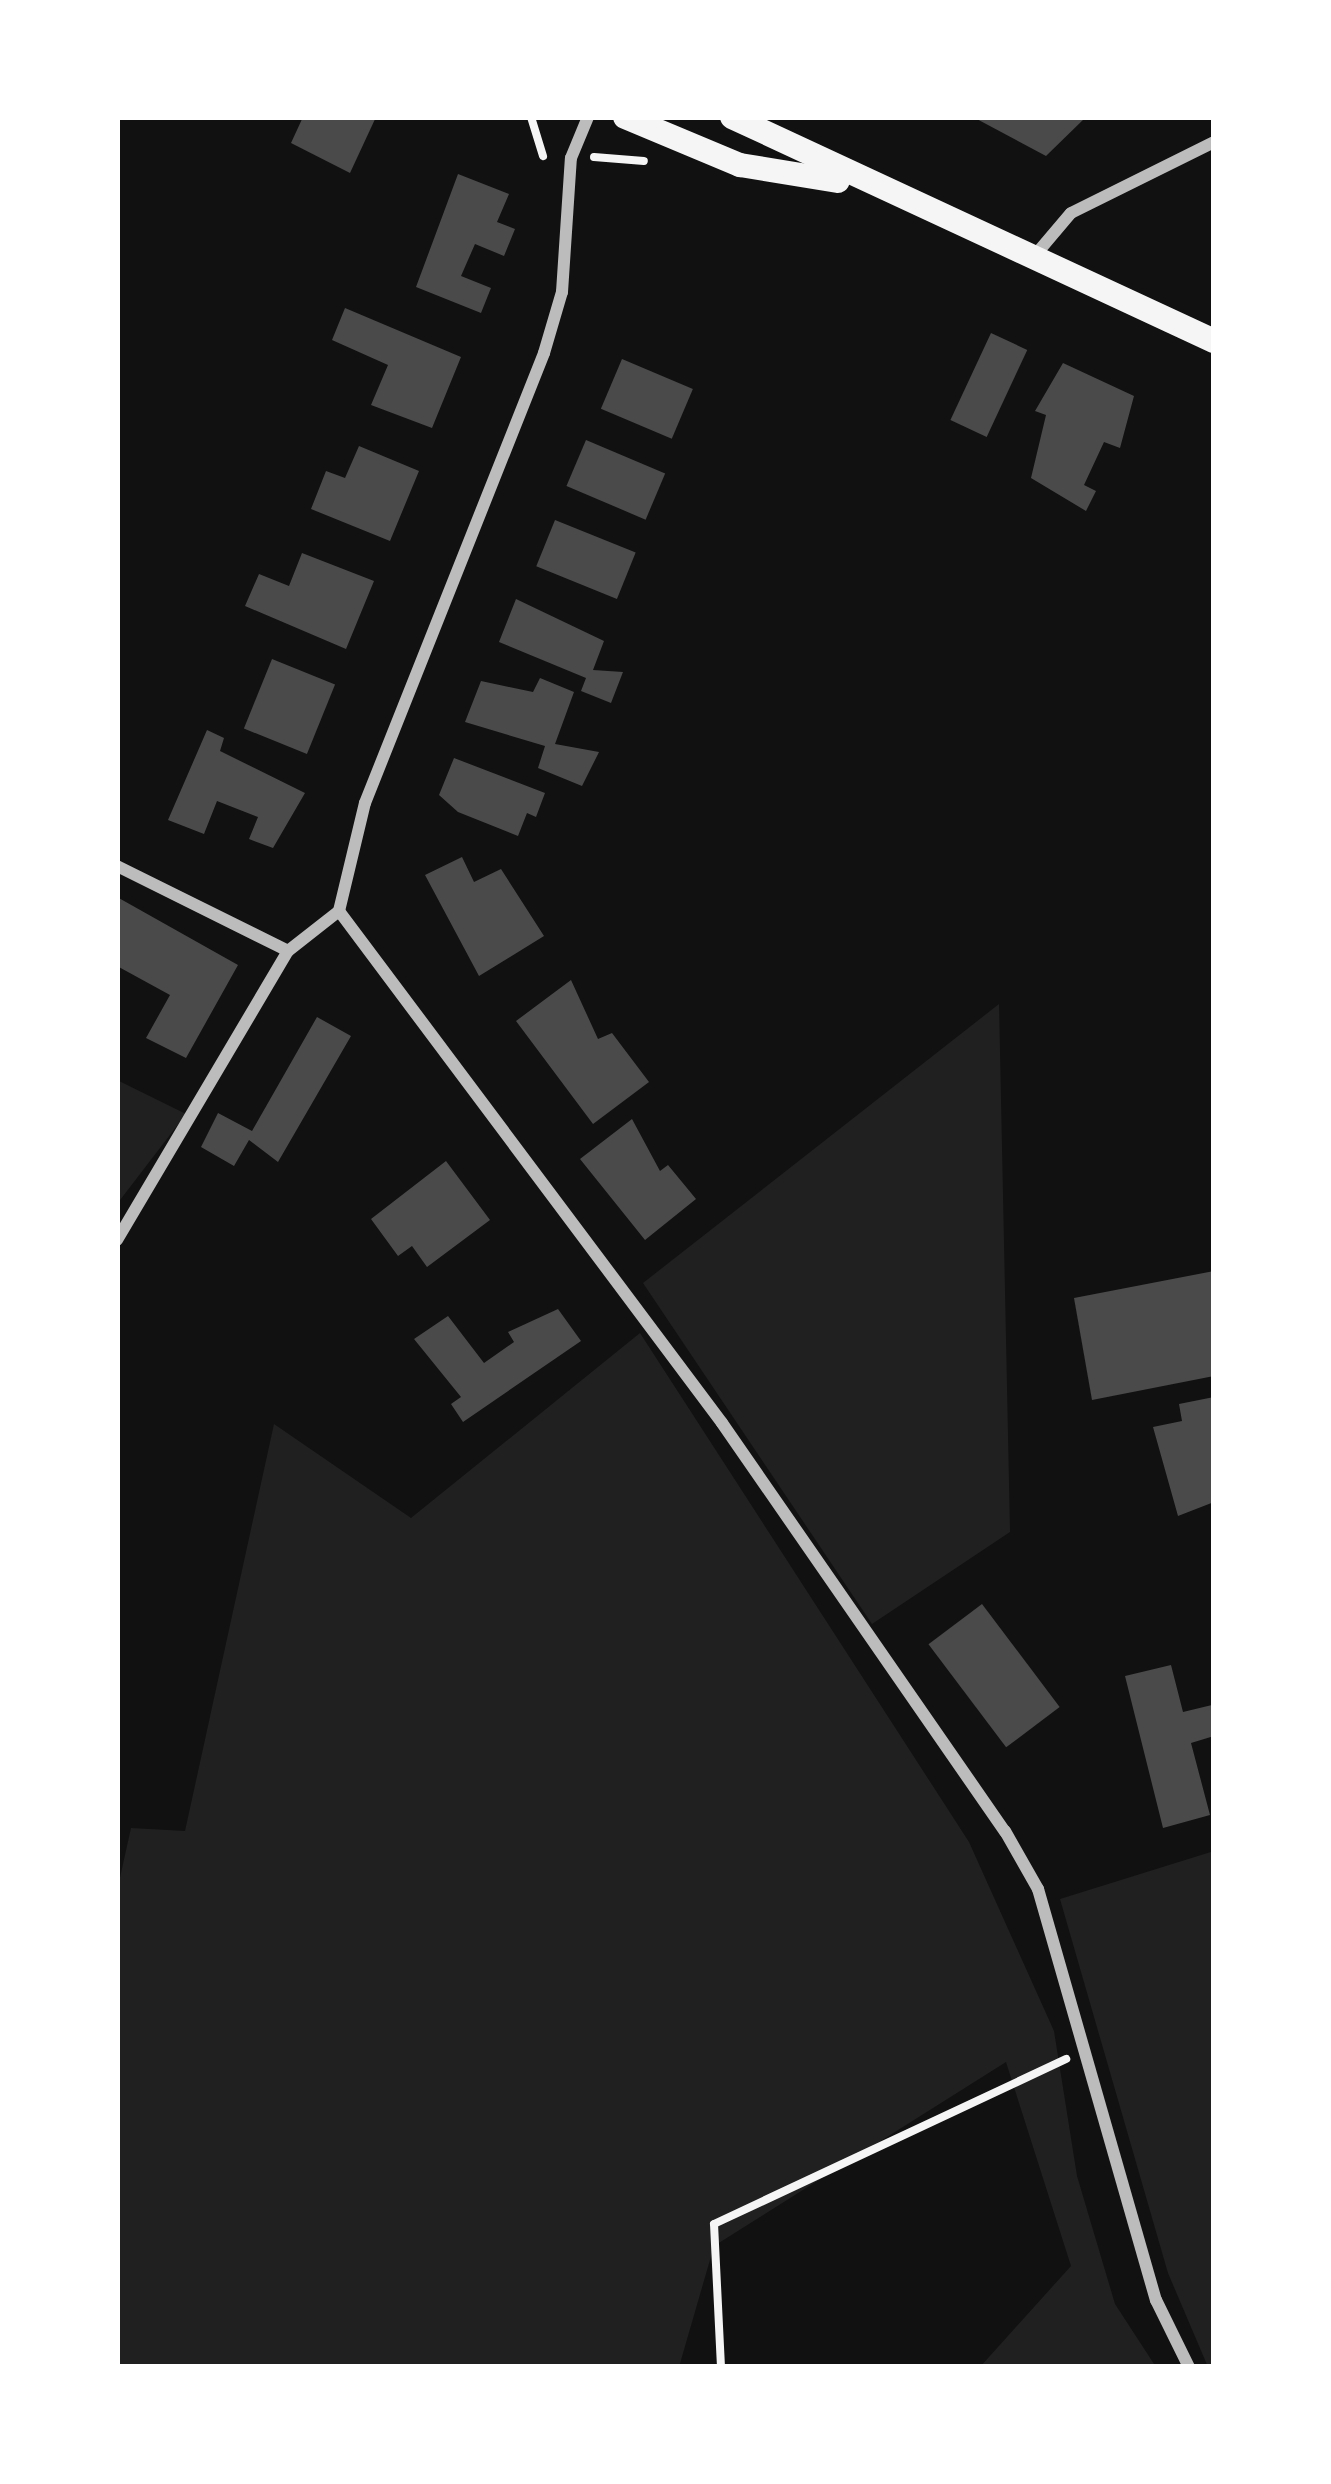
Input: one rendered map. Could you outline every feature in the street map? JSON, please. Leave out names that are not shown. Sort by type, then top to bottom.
[{"type":"main road","points":[[625,117],[740,165],[858,184]]},
{"type":"main road","points":[[732,117],[858,184],[1214,341]]},
{"type":"street","points":[[117,1240],[288,951],[339,911],[364,802],[544,353],[562,292],[571,158],[588,117]]},
{"type":"street","points":[[1032,259],[1072,213],[1214,142]]},
{"type":"street","points":[[117,866],[288,951]]},
{"type":"street","points":[[339,911],[722,1424],[1005,1831],[1038,1888],[1156,2300],[1189,2367]]},
{"type":"path","points":[[531,117],[542,140]]},
{"type":"path","points":[[615,163],[639,161]]},
{"type":"path","points":[[722,2367],[714,2224],[1084,2051]]},
{"type":"shaded area","points":[[999,1004],[1010,1532],[872,1624],[643,1283]]},
{"type":"shaded area","points":[[117,1080],[186,1114],[117,1204]]},
{"type":"shaded area","points":[[640,1333],[969,1842],[1054,2031],[1077,2176],[1115,2304],[1156,2367],[980,2367],[1071,2266],[1006,2062],[714,2246],[679,2367],[117,2367],[117,1891],[131,1828],[185,1831],[274,1424],[411,1518]]},
{"type":"shaded area","points":[[1214,1851],[1214,2367],[1208,2367],[1168,2273],[1060,1899]]},
{"type":"building","points":[[303,117],[376,117],[350,173],[291,143]]},
{"type":"building","points":[[973,117],[1086,117],[1046,156]]},
{"type":"building","points":[[458,174],[509,194],[497,222],[515,229],[504,256],[475,244],[461,276],[491,288],[481,313],[416,287]]},
{"type":"building","points":[[345,308],[461,357],[432,428],[371,405],[388,365],[332,340]]},
{"type":"building","points":[[991,333],[1027,350],[987,437],[950,420]]},
{"type":"building","points":[[622,359],[693,389],[672,439],[601,409]]},
{"type":"building","points":[[1063,363],[1134,396],[1120,448],[1104,442],[1084,485],[1096,491],[1086,511],[1031,478],[1046,415],[1035,411]]},
{"type":"building","points":[[586,440],[665,474],[646,520],[566,486]]},
{"type":"building","points":[[359,446],[419,471],[390,541],[311,509],[326,471],[345,478]]},
{"type":"building","points":[[555,520],[636,553],[617,599],[536,566]]},
{"type":"building","points":[[302,553],[374,581],[346,649],[245,606],[259,574],[289,586]]},
{"type":"building","points":[[516,599],[604,641],[593,670],[623,672],[611,703],[581,691],[586,678],[499,642]]},
{"type":"building","points":[[272,659],[335,684],[307,754],[244,729]]},
{"type":"building","points":[[540,678],[574,692],[555,744],[599,752],[582,786],[538,768],[545,746],[465,722],[481,681],[533,692]]},
{"type":"building","points":[[207,730],[224,738],[220,751],[305,793],[273,848],[249,839],[258,817],[217,801],[204,834],[168,820]]},
{"type":"building","points":[[454,758],[545,793],[536,817],[527,813],[518,836],[458,812],[439,795]]},
{"type":"building","points":[[462,857],[474,882],[501,869],[544,936],[479,976],[425,875]]},
{"type":"building","points":[[117,897],[238,965],[186,1058],[146,1038],[170,995],[117,966]]},
{"type":"building","points":[[571,980],[598,1039],[612,1033],[649,1082],[593,1124],[516,1021]]},
{"type":"building","points":[[317,1017],[351,1036],[278,1162],[249,1140],[234,1166],[201,1147],[218,1113],[252,1131]]},
{"type":"building","points":[[632,1119],[660,1171],[668,1165],[696,1199],[645,1240],[580,1159]]},
{"type":"building","points":[[446,1161],[490,1220],[427,1267],[412,1246],[398,1256],[371,1219]]},
{"type":"building","points":[[1214,1271],[1214,1376],[1092,1400],[1074,1298]]},
{"type":"building","points":[[558,1309],[581,1341],[463,1422],[451,1404],[461,1397],[414,1339],[448,1316],[484,1363],[514,1342],[508,1332]]},
{"type":"building","points":[[1214,1397],[1214,1502],[1178,1516],[1153,1427],[1182,1421],[1179,1404]]},
{"type":"building","points":[[982,1604],[1060,1707],[1006,1747],[928,1644]]},
{"type":"building","points":[[1171,1665],[1183,1712],[1212,1705],[1214,1688],[1214,1736],[1191,1743],[1210,1815],[1163,1828],[1125,1676]]}]
